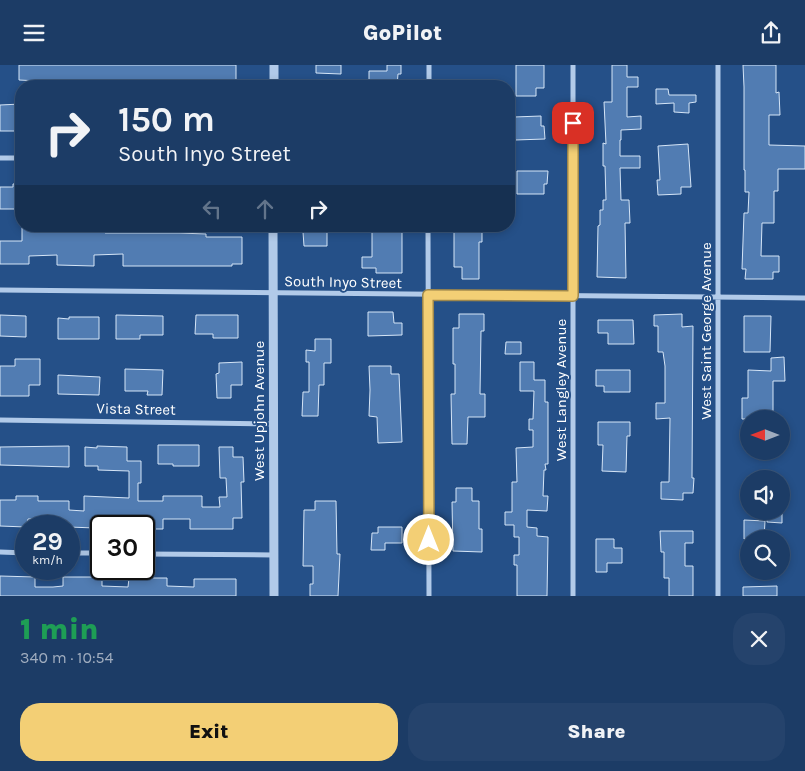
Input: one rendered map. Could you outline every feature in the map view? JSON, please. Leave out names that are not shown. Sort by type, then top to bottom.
[{"type":"street","points":[[274,65],[274,80]]},
{"type":"street","points":[[429,65],[429,80]]},
{"type":"street","name":"West Langley Avenue","points":[[573,65],[573,596]]},
{"type":"street","name":"West Saint George Avenue","points":[[718,65],[718,596]]},
{"type":"street","points":[[0,158],[15,158]]},
{"type":"street","name":"West Upjohn Avenue","points":[[273,232],[274,596]]},
{"type":"street","points":[[428,232],[429,596]]},
{"type":"street","name":"South Inyo Street","points":[[0,290],[805,298]]},
{"type":"street","name":"Vista Street","points":[[0,420],[273,424]]},
{"type":"street","points":[[0,553],[15,553]]},
{"type":"street","points":[[155,554],[273,555]]},
{"type":"building","points":[[19,65],[236,65],[236,80],[19,80]]},
{"type":"building","points":[[316,65],[341,65],[341,74],[316,73]]},
{"type":"building","points":[[387,65],[401,65],[401,74],[398,74],[398,80],[369,80],[369,71],[387,71]]},
{"type":"building","points":[[516,65],[544,65],[544,88],[536,88],[536,96],[516,96]]},
{"type":"building","points":[[612,65],[627,65],[627,77],[638,77],[638,87],[627,87],[627,117],[641,116],[641,129],[621,130],[620,140],[620,156],[640,156],[640,168],[620,168],[621,200],[629,200],[630,223],[625,223],[626,278],[597,277],[598,226],[600,225],[600,210],[603,210],[603,200],[606,200],[605,166],[603,166],[603,143],[606,144],[604,102],[612,102]]},
{"type":"building","points":[[743,65],[776,65],[776,93],[779,92],[780,115],[769,115],[769,145],[805,146],[805,169],[778,169],[778,191],[774,191],[774,223],[762,223],[761,256],[779,256],[779,272],[773,272],[773,279],[745,279],[746,269],[742,269],[744,213],[748,213],[749,192],[745,192]]},
{"type":"building","points":[[656,89],[668,89],[669,95],[696,95],[696,102],[689,103],[689,113],[674,112],[674,103],[656,104]]},
{"type":"building","points":[[15,104],[15,131],[0,131],[0,105]]},
{"type":"building","points":[[541,116],[541,126],[544,126],[545,139],[515,140],[515,117]]},
{"type":"building","points":[[688,144],[691,187],[681,187],[681,194],[658,195],[657,180],[660,180],[658,146]]},
{"type":"building","points":[[517,171],[548,171],[547,184],[544,184],[544,194],[517,194]]},
{"type":"building","points":[[13,184],[15,184],[15,209],[0,209],[0,187],[13,187]]},
{"type":"building","points":[[22,232],[179,233],[206,234],[206,237],[242,237],[242,264],[232,264],[232,266],[123,266],[123,254],[94,255],[94,266],[57,265],[57,255],[29,256],[29,264],[0,264],[0,241],[22,241]]},
{"type":"building","points":[[303,232],[327,232],[327,246],[304,246]]},
{"type":"building","points":[[372,232],[402,232],[402,273],[376,273],[376,268],[362,268],[362,257],[372,257]]},
{"type":"building","points":[[454,232],[482,232],[482,242],[479,242],[479,279],[462,279],[462,267],[454,267]]},
{"type":"building","points":[[368,312],[393,312],[394,323],[402,323],[402,335],[368,336]]},
{"type":"building","points":[[459,314],[484,314],[484,331],[481,331],[480,394],[485,394],[485,417],[468,417],[467,444],[452,444],[451,394],[455,394],[453,328],[459,328]]},
{"type":"building","points":[[682,314],[682,327],[693,326],[693,493],[683,493],[683,500],[661,499],[661,482],[669,482],[670,418],[656,419],[656,403],[665,403],[665,366],[663,352],[658,352],[658,326],[654,326],[654,315]]},
{"type":"building","points":[[0,315],[26,316],[26,337],[0,336]]},
{"type":"building","points":[[116,315],[163,316],[163,335],[140,335],[140,339],[116,339]]},
{"type":"building","points":[[196,315],[238,315],[238,338],[213,338],[213,334],[195,334]]},
{"type":"building","points":[[744,316],[771,316],[770,352],[744,352]]},
{"type":"building","points":[[69,317],[99,317],[99,339],[58,339],[58,318],[69,319]]},
{"type":"building","points":[[598,320],[633,320],[634,344],[608,344],[608,333],[598,333]]},
{"type":"building","points":[[315,339],[331,339],[331,363],[324,363],[324,385],[319,385],[318,416],[302,416],[303,392],[309,392],[309,362],[306,362],[306,350],[315,351]]},
{"type":"building","points":[[506,342],[521,342],[521,354],[505,354]]},
{"type":"building","points":[[784,357],[785,381],[773,381],[773,410],[742,410],[742,398],[748,398],[748,370],[771,371],[771,358]]},
{"type":"building","points":[[15,359],[40,359],[40,385],[29,385],[29,396],[0,396],[0,366],[15,366]]},
{"type":"building","points":[[242,362],[242,385],[231,385],[231,398],[217,398],[216,374],[219,373],[219,363]]},
{"type":"building","points":[[520,362],[534,362],[534,380],[545,380],[545,402],[548,402],[548,464],[545,464],[546,470],[544,470],[543,496],[548,496],[547,511],[527,510],[527,527],[537,528],[537,536],[548,537],[547,596],[517,596],[517,565],[514,565],[514,555],[519,555],[519,537],[514,537],[514,525],[505,525],[505,512],[512,512],[512,482],[517,482],[516,448],[533,447],[533,430],[529,430],[529,419],[533,419],[534,391],[520,391]]},
{"type":"building","points":[[369,366],[391,366],[391,374],[399,374],[402,442],[378,443],[377,417],[369,416]]},
{"type":"building","points":[[125,369],[163,370],[162,395],[147,395],[148,391],[125,391]]},
{"type":"building","points":[[596,370],[630,370],[630,392],[604,392],[604,386],[596,386]]},
{"type":"building","points":[[58,375],[100,377],[99,395],[58,394]]},
{"type":"building","points":[[598,422],[630,422],[630,436],[627,436],[626,472],[602,471],[603,445],[598,445]]},
{"type":"building","points":[[158,445],[199,445],[199,466],[158,464]]},
{"type":"building","points":[[69,446],[69,467],[0,465],[0,447]]},
{"type":"building","points":[[97,446],[127,447],[127,461],[141,461],[141,483],[138,483],[138,501],[163,501],[163,496],[202,496],[202,507],[220,507],[219,497],[227,497],[226,478],[220,478],[219,447],[233,447],[233,457],[243,457],[244,482],[241,482],[242,518],[233,518],[233,529],[190,529],[190,519],[163,519],[163,529],[155,529],[155,515],[90,515],[90,528],[80,527],[80,515],[15,515],[15,527],[0,526],[0,500],[16,500],[16,496],[38,496],[38,501],[69,501],[69,510],[84,511],[84,496],[129,498],[129,471],[98,470],[98,466],[85,466],[85,447],[97,448]]},
{"type":"building","points":[[456,488],[472,488],[472,501],[479,501],[479,529],[482,529],[482,552],[453,551],[452,502],[456,502]]},
{"type":"building","points":[[315,501],[336,501],[337,554],[340,554],[338,596],[310,596],[310,584],[313,584],[313,566],[303,566],[304,510],[315,510]]},
{"type":"building","points":[[744,520],[765,521],[764,530],[744,530]]},
{"type":"building","points":[[767,520],[782,520],[782,523],[767,522]]},
{"type":"building","points":[[378,527],[402,527],[402,543],[385,543],[385,550],[371,550],[372,533],[378,533]]},
{"type":"building","points":[[660,531],[693,531],[693,543],[685,543],[685,566],[693,566],[693,596],[669,596],[669,578],[664,578],[664,552],[661,552]]},
{"type":"building","points":[[596,539],[614,539],[614,548],[622,548],[622,563],[607,563],[607,572],[596,572]]},
{"type":"building","points":[[0,576],[15,576],[15,580],[35,580],[35,587],[63,586],[63,580],[80,580],[80,577],[90,577],[90,580],[102,580],[102,586],[128,587],[129,580],[155,580],[155,578],[167,578],[167,586],[194,587],[194,579],[236,579],[236,596],[0,596]]},
{"type":"building","points":[[777,586],[777,596],[743,596],[743,587]]},
{"type":"route","points":[[429,540],[428,295],[573,296],[573,123]]}]
